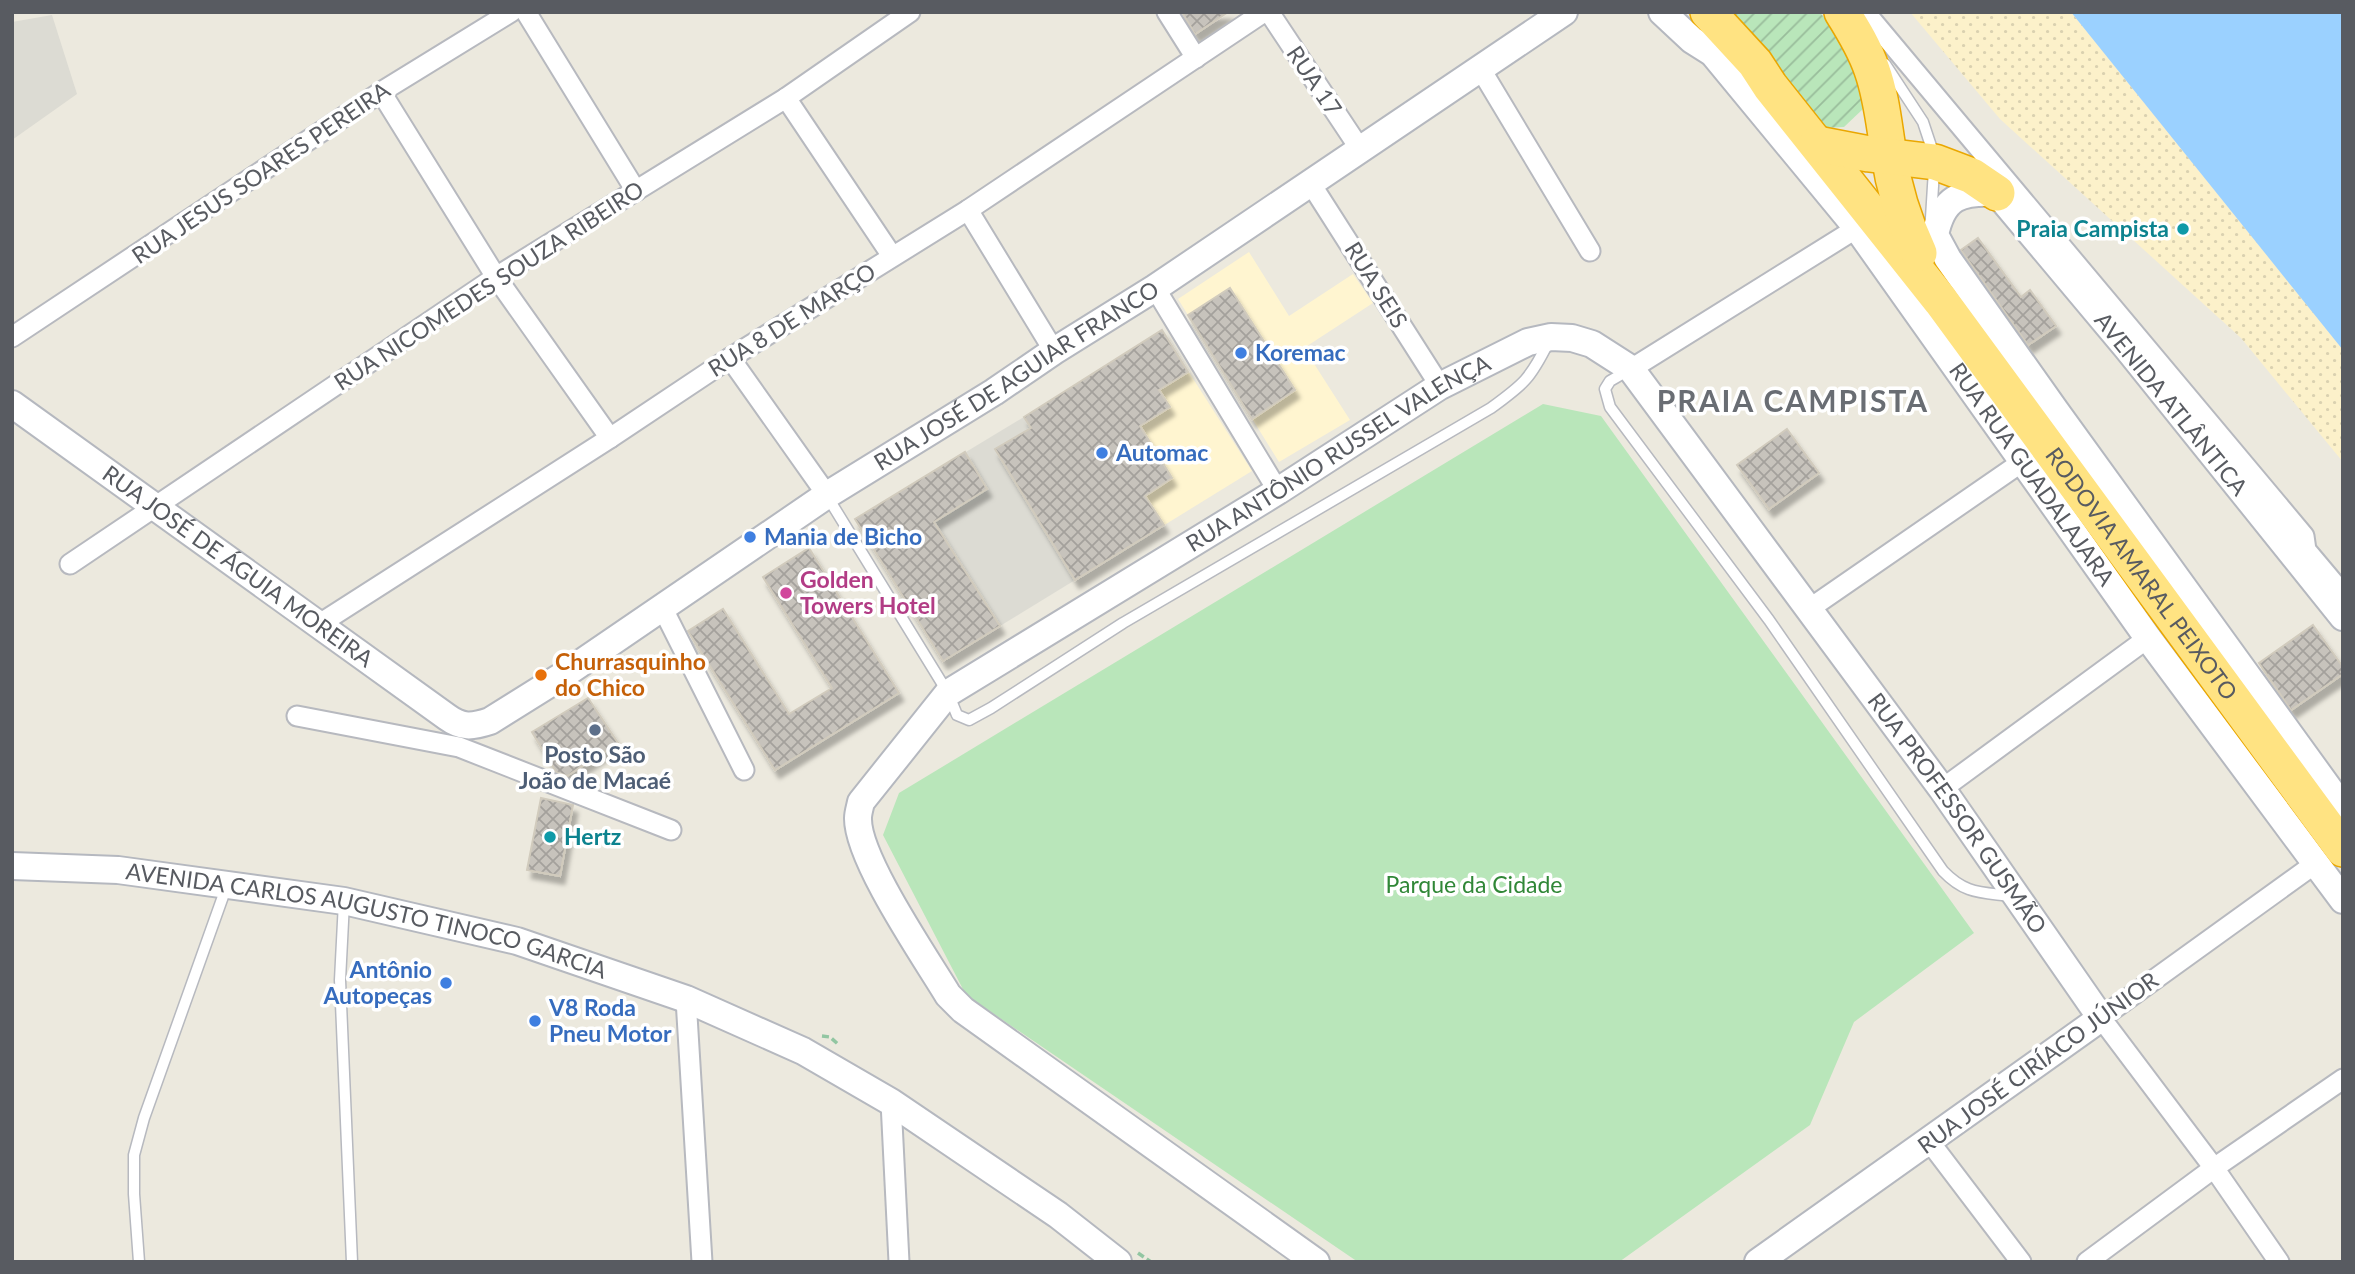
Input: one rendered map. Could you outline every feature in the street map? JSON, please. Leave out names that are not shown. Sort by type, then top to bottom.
[{"type":"highway","name":"RODOVIA AMARAL PEIXOTO","points":[[1708,12],[1755,63],[1770,86],[1822,145],[1941,301],[2329,856]]},
{"type":"highway","name":"RODOVIA AMARAL PEIXOTO","points":[[1844,12],[1865,50],[1884,112],[1898,202],[1907,228],[1941,301]]},
{"type":"highway","points":[[1822,145],[1846,140],[1884,112]]},
{"type":"highway","points":[[1822,145],[1935,162],[1972,176],[1997,192]]},
{"type":"main road","name":"RUA JOSÉ DE AGUIAR FRANCO","points":[[461,737],[562,676],[827,495],[995,392],[1054,351],[1155,288],[1564,12]]},
{"type":"main road","points":[[1662,12],[1714,56],[1770,86]]},
{"type":"main road","name":"RUA RUA GUADALAJARA","points":[[1714,56],[1857,229],[2148,638],[2329,856],[2343,900]]},
{"type":"main road","points":[[1997,192],[1964,194],[1943,209],[1935,235],[1948,259],[2054,410],[2343,807]]},
{"type":"main road","name":"AVENIDA ATLÂNTICA","points":[[1997,192],[2127,348],[2343,617]]},
{"type":"main road","name":"RUA ANTÔNIO RUSSEL VALENÇA","points":[[1315,1262],[963,1010],[948,995],[872,867],[858,818],[861,802],[947,693],[1278,491],[1440,386],[1528,342],[1551,337],[1572,338],[1591,344],[1631,369]]},
{"type":"main road","name":"RUA PROFESSOR GUSMÃO","points":[[1631,369],[1942,789],[2101,1018]]},
{"type":"main road","name":"RUA JOSÉ DE ÁGUIA MOREIRA","points":[[12,404],[447,717],[461,737]]},
{"type":"main road","name":"AVENIDA CARLOS AUGUSTO TINOCO GARCIA","points":[[12,866],[118,870],[344,901],[517,941],[686,999],[803,1051],[891,1102],[1058,1215],[1113,1259]]},
{"type":"main road","name":"RUA JOSÉ CIRÍACO JÚNIOR","points":[[1758,1262],[2101,1018]]},
{"type":"street","name":"RUA JESUS SOARES PEREIRA","points":[[12,337],[381,92],[511,12]]},
{"type":"street","points":[[526,12],[636,191]]},
{"type":"street","name":"RUA NICOMEDES SOUZA RIBEIRO","points":[[70,564],[496,277],[786,98],[910,12]]},
{"type":"street","points":[[1167,12],[1196,58]]},
{"type":"street","name":"RUA 8 DE MARÇO","points":[[318,625],[730,358],[968,210],[1264,12]]},
{"type":"street","name":"RUA 17","points":[[1269,12],[1360,149]]},
{"type":"street","points":[[1865,12],[2304,536],[2306,550],[2343,594]]},
{"type":"street","points":[[1480,68],[1590,251]]},
{"type":"street","points":[[381,92],[496,277],[610,438]]},
{"type":"street","points":[[786,98],[892,256]]},
{"type":"street","name":"RUA SEIS","points":[[1311,184],[1440,386]]},
{"type":"street","points":[[968,210],[1054,351]]},
{"type":"street","points":[[1631,369],[1857,229]]},
{"type":"street","points":[[1155,288],[1278,491]]},
{"type":"street","points":[[730,358],[827,495]]},
{"type":"street","points":[[1809,609],[2022,462]]},
{"type":"street","points":[[662,607],[744,770]]},
{"type":"street","points":[[1942,789],[2148,638]]},
{"type":"street","points":[[297,716],[461,737],[671,830]]},
{"type":"street","name":"RUA JOSÉ CIRÍACO JÚNIOR","points":[[2101,1018],[2329,856]]},
{"type":"street","points":[[686,999],[702,1262]]},
{"type":"street","name":"RUA PROFESSOR GUSMÃO","points":[[2101,1018],[2214,1168],[2279,1262]]},
{"type":"street","points":[[2087,1262],[2214,1168],[2343,1079]]},
{"type":"street","points":[[891,1102],[899,1262]]},
{"type":"street","points":[[1929,1141],[2021,1262]]},
{"type":"lane","points":[[1844,12],[1866,34],[1923,122],[1935,162],[1931,209],[1935,235]]},
{"type":"lane","points":[[827,495],[947,693],[957,715],[969,720],[1123,624],[1491,408],[1522,385],[1533,373],[1551,337]]},
{"type":"lane","points":[[1631,369],[1609,381],[1605,388],[1610,407],[1769,620],[1943,871],[1955,884],[1969,891],[2017,897]]},
{"type":"lane","points":[[139,1262],[134,1155],[144,1118],[228,884]]},
{"type":"lane","points":[[344,901],[340,980],[352,1262]]},
{"type":"shaded area","points":[[52,15],[77,94],[12,140],[12,22]]},
{"type":"shaded area","points":[[1249,252],[1289,316],[1353,274],[1373,303],[1304,348],[1350,420],[1279,462],[1178,299]]},
{"type":"shaded area","name":"Automac","points":[[1162,330],[1252,471],[1111,558],[1024,417]]},
{"type":"shaded area","points":[[1024,417],[1111,558],[943,661],[855,519]]},
{"type":"sand","name":"Praia Campista","points":[[1910,12],[2071,12],[2343,350],[2343,462],[2241,338],[2000,119]]},
{"type":"green space","points":[[1733,12],[1819,12],[1833,26],[1863,70],[1864,108],[1844,127],[1824,128]]},
{"type":"green space","name":"Parque da Cidade","points":[[1543,404],[1601,416],[1974,933],[1854,1022],[1810,1125],[1619,1262],[1358,1262],[966,995],[883,835],[899,793]]},
{"type":"water","points":[[2071,12],[2343,12],[2343,350]]},
{"type":"building","points":[[1182,12],[1228,12],[1195,34]]},
{"type":"building","points":[[1978,238],[2021,297],[2030,290],[2056,326],[2028,345],[1961,250]]},
{"type":"building","name":"Koremac","points":[[1230,288],[1295,390],[1252,419],[1188,315]]},
{"type":"building","name":"Automac","points":[[1162,330],[1188,372],[1159,390],[1170,407],[1140,426],[1172,478],[1145,496],[1164,525],[1075,580],[995,449],[1031,428],[1024,417]]},
{"type":"building","points":[[1787,429],[1819,473],[1769,509],[1737,465]]},
{"type":"building","points":[[965,452],[987,489],[934,522],[1000,626],[943,661],[855,519]]},
{"type":"building","points":[[809,548],[899,693],[775,770],[688,631],[723,609],[789,714],[832,688],[763,577]]},
{"type":"building","points":[[2313,625],[2343,667],[2343,674],[2291,710],[2259,663]]},
{"type":"building","points":[[588,698],[618,743],[567,776],[556,772],[532,732]]},
{"type":"building","name":"Hertz","points":[[541,798],[573,805],[560,876],[527,870]]},
{"type":"place","name":"Praia Campista","points":[[2183,229]]},
{"type":"place","name":"Koremac","points":[[1241,353]]},
{"type":"place","name":"Automac","points":[[1102,453]]},
{"type":"place","name":"Mania de Bicho","points":[[750,537]]},
{"type":"place","name":"Golden Towers Hotel","points":[[786,593]]},
{"type":"place","name":"Churrasquinho do Chico","points":[[541,675]]},
{"type":"place","name":"Posto São João de Macaé","points":[[595,730]]},
{"type":"place","name":"Hertz","points":[[550,837]]},
{"type":"place","name":"Antônio Autopeças","points":[[446,983]]},
{"type":"place","name":"V8 Roda Pneu Motor","points":[[535,1021]]},
{"type":"district","name":"PRAIA CAMPISTA","points":[[1793,402]]}]
